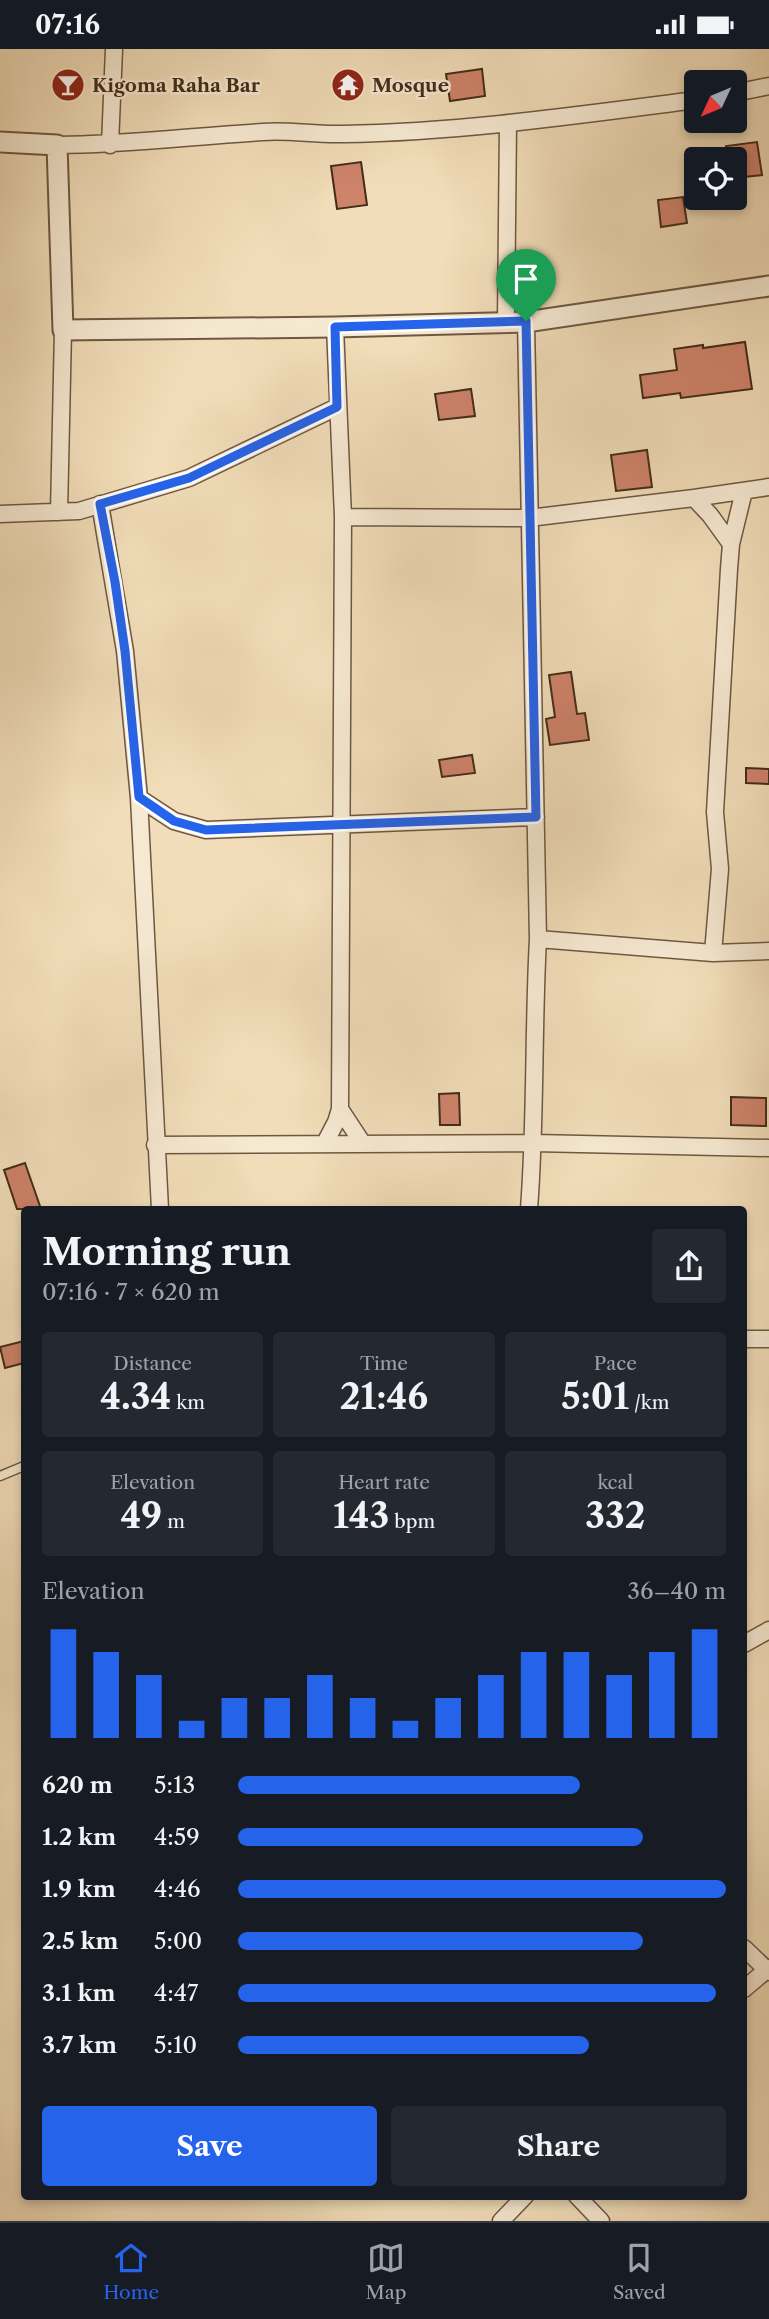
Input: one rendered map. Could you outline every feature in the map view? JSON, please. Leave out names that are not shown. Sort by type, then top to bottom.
[{"type":"street","points":[[110,145],[114,49]]},
{"type":"street","points":[[747,91],[769,86]]},
{"type":"street","points":[[0,142],[110,145],[266,132],[342,134],[508,123],[684,101]]},
{"type":"street","points":[[508,123],[516,322],[529,518],[536,817],[538,939],[533,1032],[534,1143],[529,1206]]},
{"type":"street","points":[[57,145],[63,330],[59,512]]},
{"type":"street","points":[[63,330],[516,322],[769,286]]},
{"type":"street","points":[[324,1143],[340,1109],[343,517],[335,327]]},
{"type":"street","points":[[0,514],[79,511],[189,478],[337,407]]},
{"type":"street","points":[[343,517],[529,518],[769,487]]},
{"type":"street","points":[[713,953],[720,869],[715,813],[731,544],[744,491]]},
{"type":"street","points":[[694,498],[731,544]]},
{"type":"street","points":[[100,504],[125,651],[139,797],[160,1206]]},
{"type":"street","points":[[139,797],[174,821],[206,830],[536,817]]},
{"type":"street","points":[[538,939],[713,953],[769,951]]},
{"type":"street","points":[[340,1109],[363,1144]]},
{"type":"street","points":[[155,1145],[534,1143],[769,1148]]},
{"type":"street","points":[[747,1339],[769,1339]]},
{"type":"street","points":[[747,1642],[769,1630]]},
{"type":"street","points":[[747,1951],[768,1970],[747,1987]]},
{"type":"street","points":[[501,2221],[520,2200]]},
{"type":"street","points":[[581,2200],[601,2221]]},
{"type":"lane","points":[[0,1476],[21,1467]]},
{"type":"building","points":[[482,69],[485,96],[450,101],[446,74]]},
{"type":"building","points":[[757,142],[762,175],[747,177],[747,147],[726,146]]},
{"type":"building","points":[[361,162],[367,205],[337,209],[331,166]]},
{"type":"building","points":[[683,197],[687,223],[661,227],[658,200]]},
{"type":"building","points":[[745,342],[752,389],[681,398],[680,393],[643,398],[640,375],[677,370],[674,349]]},
{"type":"building","points":[[471,389],[475,416],[439,420],[435,394]]},
{"type":"building","points":[[647,450],[652,487],[616,491],[611,455]]},
{"type":"building","points":[[571,672],[577,714],[585,713],[589,740],[550,745],[546,719],[555,717],[549,675]]},
{"type":"building","points":[[472,755],[475,773],[442,777],[439,760]]},
{"type":"building","points":[[746,768],[769,769],[769,784],[746,783]]},
{"type":"building","points":[[459,1093],[460,1125],[440,1125],[439,1094]]},
{"type":"building","points":[[731,1097],[766,1098],[766,1126],[731,1125]]},
{"type":"building","points":[[25,1163],[40,1206],[21,1206],[21,1209],[17,1209],[4,1170]]},
{"type":"building","points":[[21,1342],[21,1364],[5,1368],[0,1347]]},
{"type":"place","name":"Kigoma Raha Bar","points":[[68,85]]},
{"type":"place","name":"Mosque","points":[[348,85]]},
{"type":"route","points":[[526,321],[536,817],[206,830],[174,821],[139,797],[125,651],[100,504],[189,478],[337,407],[335,327],[526,321]]}]
